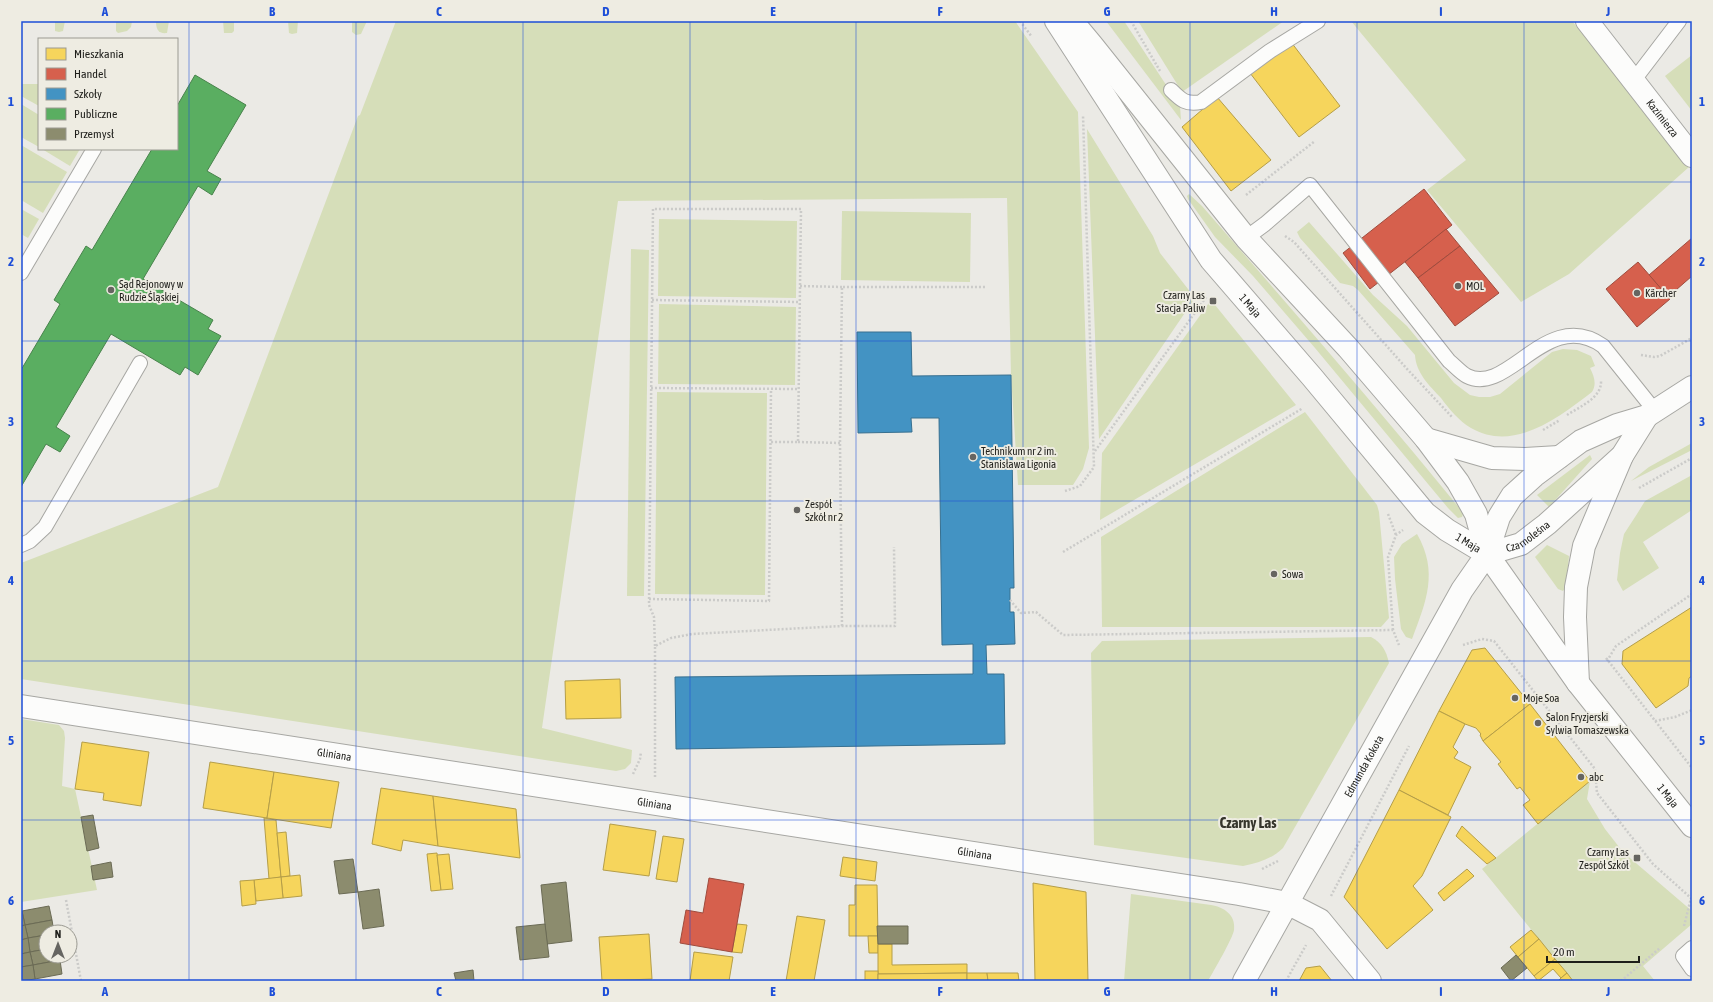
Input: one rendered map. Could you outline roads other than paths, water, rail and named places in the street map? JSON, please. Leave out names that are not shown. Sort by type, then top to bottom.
[{"type":"street","name":"1 Maja","points":[[1056,21],[1211,260],[1312,377],[1425,513],[1447,530],[1487,554]]},
{"type":"street","name":"1 Maja","points":[[1072,21],[1246,238],[1338,337],[1426,439],[1458,482],[1476,514],[1487,554],[1578,683],[1692,826]]},
{"type":"street","name":"Kazimierza","points":[[1587,21],[1692,156]]},
{"type":"street","name":"Czarnoleśna","points":[[1487,554],[1499,517],[1512,496],[1581,441],[1617,425],[1651,413],[1692,387]]},
{"type":"street","name":"Czarnoleśna","points":[[1487,554],[1521,544],[1547,524],[1622,456],[1651,413]]},
{"type":"street","points":[[1426,439],[1492,458],[1525,459],[1560,457]]},
{"type":"street","points":[[1578,683],[1575,617],[1576,595],[1584,546],[1622,456]]},
{"type":"street","name":"Edmunda Kokota","points":[[1244,981],[1462,590],[1487,554]]},
{"type":"street","name":"Gliniana","points":[[21,706],[1239,894],[1287,904],[1320,920],[1370,981]]},
{"type":"lane","points":[[1171,90],[1181,101],[1194,104],[1201,102],[1270,51],[1318,21]]},
{"type":"lane","points":[[1634,80],[1679,21]]},
{"type":"lane","points":[[21,273],[93,150]]},
{"type":"lane","points":[[1246,238],[1265,224],[1310,185],[1449,360],[1468,376],[1484,380],[1499,374],[1555,338],[1584,336],[1597,341],[1610,354],[1651,413]]},
{"type":"lane","points":[[21,545],[30,541],[45,527],[140,363]]},
{"type":"lane","points":[[1692,948],[1683,956],[1692,969]]},
{"type":"place","name":"MOL","points":[[1458,286]]},
{"type":"place","name":"Sąd Rejonowy w Rudzie Śląskiej","points":[[111,290]]},
{"type":"place","name":"Kärcher","points":[[1637,293]]},
{"type":"place","name":"Czarny Las Stacja Paliw","points":[[1213,301]]},
{"type":"place","name":"Technikum nr 2 im. Stanisława Ligonia","points":[[973,457]]},
{"type":"place","name":"Zespół Szkół nr 2","points":[[797,510]]},
{"type":"place","name":"Sowa","points":[[1274,574]]},
{"type":"place","name":"Moje Soa","points":[[1515,698]]},
{"type":"place","name":"Salon Fryzjerski Sylwia Tomaszewska","points":[[1538,723]]},
{"type":"place","name":"abc","points":[[1581,777]]},
{"type":"place","name":"Czarny Las Zespół Szkół","points":[[1637,858]]},
{"type":"district","name":"Czarny Las","points":[[1248,822]]}]
